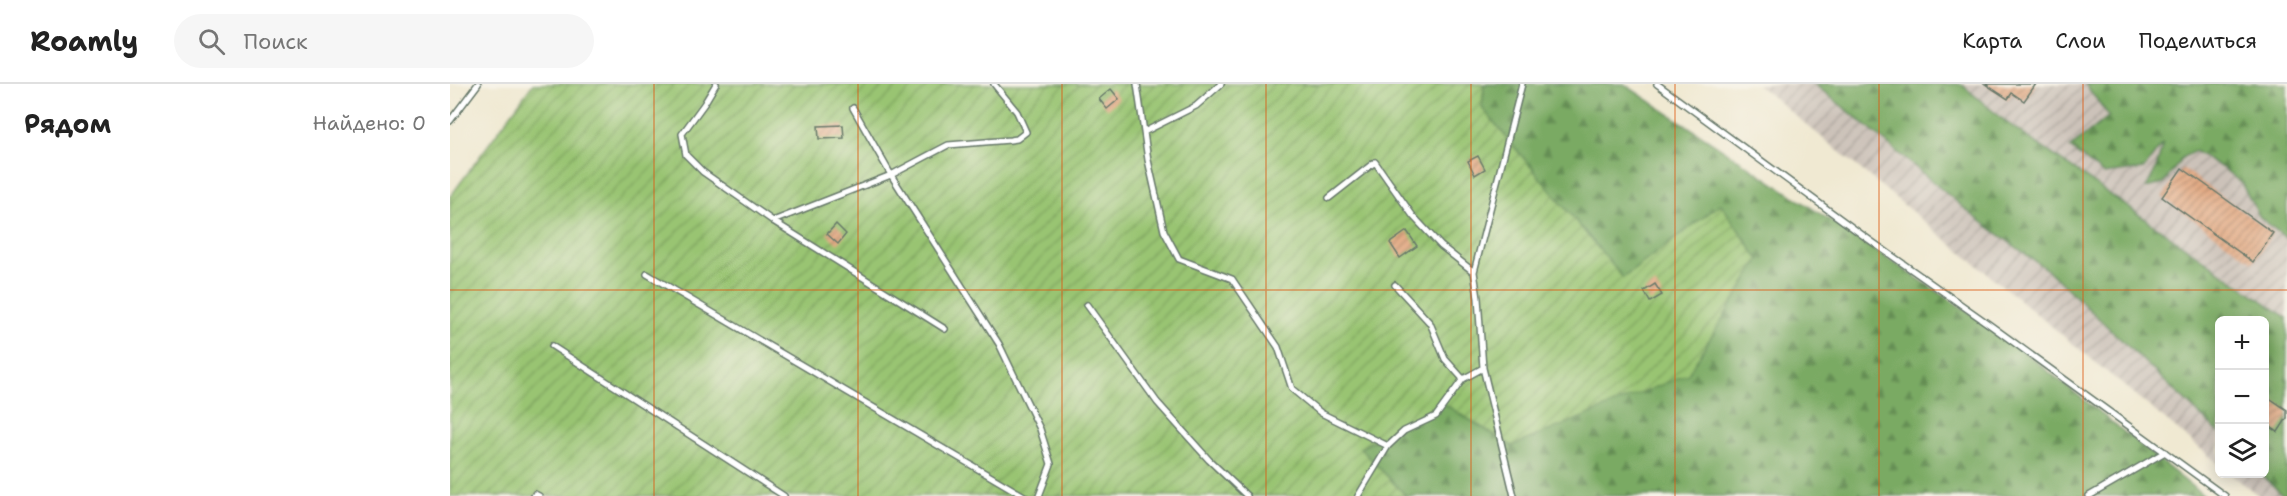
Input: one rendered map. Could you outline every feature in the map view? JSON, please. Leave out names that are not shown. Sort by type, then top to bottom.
[{"type":"lane","points":[[450,121],[478,84]]},
{"type":"lane","points":[[716,84],[682,134],[686,155],[703,172],[773,221],[945,329]]},
{"type":"lane","points":[[773,221],[891,176],[948,145],[1017,139],[1026,132],[1017,112],[994,84]]},
{"type":"lane","points":[[1137,84],[1164,231],[1179,259],[1232,279],[1278,347],[1292,389],[1321,413],[1388,446]]},
{"type":"lane","points":[[1144,132],[1196,106],[1221,84]]},
{"type":"lane","points":[[1514,496],[1483,368],[1474,272],[1522,84]]},
{"type":"lane","points":[[1656,84],[2225,496]]},
{"type":"lane","points":[[853,108],[891,176],[999,344],[1040,429],[1052,464],[1039,496]]},
{"type":"lane","points":[[1329,198],[1375,162],[1413,216],[1442,246],[1474,272]]},
{"type":"lane","points":[[647,274],[1024,496]]},
{"type":"lane","points":[[1395,285],[1430,323],[1445,359],[1463,379]]},
{"type":"lane","points":[[1087,305],[1156,402],[1209,460],[1247,496]]},
{"type":"lane","points":[[552,346],[784,496]]},
{"type":"lane","points":[[1358,496],[1388,446],[1404,431],[1436,416],[1463,379],[1483,368]]},
{"type":"lane","points":[[2089,496],[2165,452]]},
{"type":"lane","points":[[534,496],[535,494],[538,496]]},
{"type":"shaded area","points":[[1757,84],[2287,84],[2287,496],[2259,496],[2236,478],[2269,478],[2269,316],[2215,316],[2215,461]]},
{"type":"green space","points":[[533,84],[1484,84],[1482,108],[1623,278],[1721,204],[1759,260],[1688,374],[1512,446],[1443,403],[1360,448],[1406,496],[450,496],[450,197]]},
{"type":"green space","points":[[1484,84],[1624,84],[2002,334],[2204,496],[1406,496],[1360,448],[1443,403],[1512,446],[1721,204],[1623,278],[1482,108]]},
{"type":"green space","points":[[1814,84],[1961,84],[2006,122],[2287,318],[2287,496],[2284,496],[2265,478],[2269,478],[2269,316],[2215,316],[2215,429],[2050,272],[1971,214]]},
{"type":"green space","points":[[2085,84],[2287,84],[2287,239],[2260,217],[2241,183],[2195,151],[2183,157],[2163,184],[2146,188],[2156,169],[2163,143],[2144,169],[2103,174],[2070,148],[2109,116]]},
{"type":"building","points":[[1985,84],[2036,84],[2024,101],[2012,93],[2008,99]]},
{"type":"building","points":[[1111,89],[1119,99],[1107,109],[1099,99]]},
{"type":"building","points":[[843,125],[844,138],[819,139],[818,126]]},
{"type":"building","points":[[1478,156],[1485,169],[1475,175],[1468,161]]},
{"type":"building","points":[[2182,168],[2273,233],[2253,262],[2162,197]]},
{"type":"building","points":[[836,224],[846,234],[838,244],[827,234]]},
{"type":"building","points":[[1407,231],[1417,246],[1400,258],[1390,243]]},
{"type":"building","points":[[1655,284],[1662,295],[1650,302],[1644,291]]},
{"type":"building","points":[[2269,398],[2287,410],[2287,418],[2278,432],[2269,426]]}]
